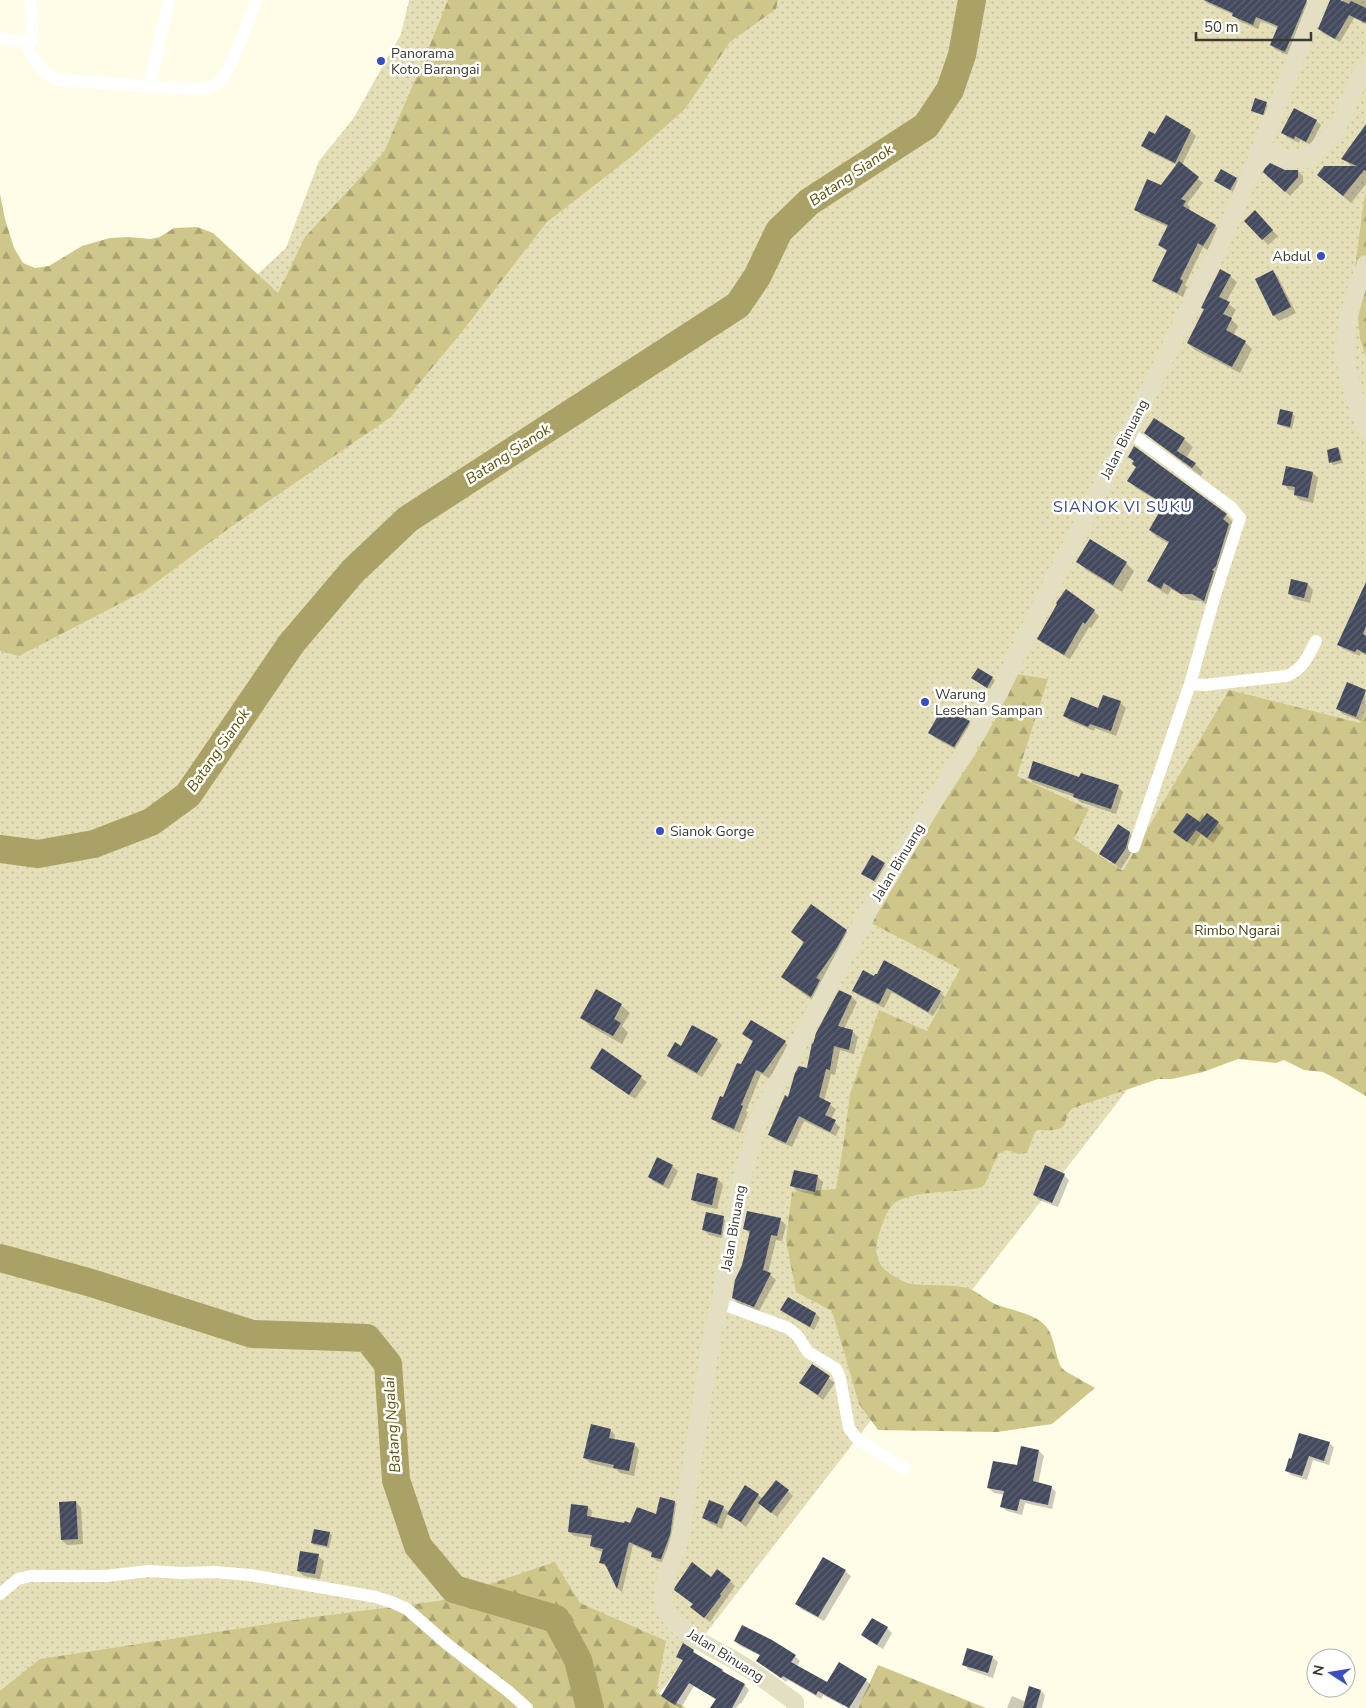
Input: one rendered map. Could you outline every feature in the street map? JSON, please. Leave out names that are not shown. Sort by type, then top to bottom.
[{"type":"main road","name":"Jalan Binuang","points":[[795,1705],[775,1686],[696,1639],[670,1618],[663,1599],[666,1578],[678,1546],[682,1526],[712,1335],[720,1303],[741,1181],[760,1116],[868,912],[999,693],[1219,246],[1256,161],[1318,0]]},
{"type":"main road","points":[[1256,161],[1269,151],[1285,159],[1307,159],[1336,131],[1359,78],[1366,70]]},
{"type":"main road","points":[[1366,264],[1353,304],[1345,346],[1349,376],[1366,427]]},
{"type":"street","points":[[0,38],[16,42],[32,38],[30,0]]},
{"type":"street","points":[[149,87],[168,0]]},
{"type":"street","points":[[25,41],[32,58],[44,73],[58,80],[193,90],[207,88],[218,83],[226,73],[256,0]]},
{"type":"street","points":[[1129,432],[1231,507],[1240,518],[1215,595],[1190,684],[1134,847]]},
{"type":"street","points":[[1190,684],[1205,685],[1286,676],[1296,672],[1303,665],[1316,641]]},
{"type":"street","points":[[720,1303],[788,1328],[796,1335],[808,1352],[836,1369],[840,1378],[849,1428],[852,1434],[905,1469]]},
{"type":"street","points":[[0,1594],[18,1580],[31,1576],[105,1576],[149,1571],[182,1573],[216,1572],[250,1575],[376,1597],[407,1609],[447,1644],[527,1708]]},
{"type":"green space","name":"Sianok Gorge","points":[[409,0],[1366,0],[1366,759],[1272,903],[648,1708],[0,1708],[0,513],[286,248],[319,161],[353,119],[401,34]]},
{"type":"green space","points":[[448,0],[778,0],[776,9],[730,42],[685,109],[631,157],[547,222],[461,333],[391,417],[228,529],[146,590],[19,656],[0,651],[0,194],[14,248],[23,263],[35,268],[49,266],[82,246],[110,238],[150,239],[160,237],[174,228],[197,227],[213,233],[278,293],[305,237],[384,152]]},
{"type":"green space","points":[[1366,194],[1366,357],[1360,339],[1354,275]]},
{"type":"green space","name":"Rimbo Ngarai","points":[[1017,674],[1048,679],[1017,776],[1089,809],[1074,839],[1123,871],[1229,690],[1360,723],[1366,709],[1366,1096],[1323,1072],[1304,1070],[1284,1060],[1276,1063],[1238,1059],[1203,1072],[1172,1079],[1158,1079],[1073,1108],[1068,1113],[1065,1123],[1061,1128],[1038,1130],[1035,1132],[1027,1153],[1019,1154],[1007,1150],[998,1154],[982,1187],[920,1194],[896,1202],[889,1209],[885,1218],[876,1251],[879,1262],[888,1272],[902,1281],[911,1284],[968,1288],[995,1304],[1037,1319],[1050,1333],[1061,1367],[1095,1388],[1052,1424],[997,1432],[878,1430],[859,1404],[832,1311],[796,1292],[786,1240],[792,1192],[836,1189],[850,1094],[879,1010],[927,1031],[960,969],[871,923],[933,819],[975,755],[995,720]]},
{"type":"green space","points":[[555,1562],[580,1603],[666,1641],[656,1692],[686,1708],[0,1708],[0,1691],[40,1659],[314,1617],[439,1601]]},
{"type":"green space","points":[[878,1665],[986,1708],[858,1708]]},
{"type":"building","points":[[1204,0],[1307,0],[1285,52],[1270,45],[1278,26],[1256,17],[1253,25],[1232,16],[1233,13]]},
{"type":"building","points":[[1330,0],[1340,0],[1349,4],[1351,1],[1366,8],[1366,23],[1349,15],[1335,39],[1318,29]]},
{"type":"building","points":[[1255,98],[1267,102],[1263,115],[1251,111]]},
{"type":"building","points":[[1294,108],[1317,120],[1306,142],[1295,136],[1294,139],[1281,133]]},
{"type":"building","points":[[1166,115],[1191,130],[1175,163],[1141,146],[1149,131],[1155,134]]},
{"type":"building","points":[[1366,124],[1366,171],[1364,170],[1343,196],[1317,175],[1324,166],[1357,166],[1341,159]]},
{"type":"building","points":[[1179,161],[1199,177],[1181,199],[1186,201],[1183,206],[1216,225],[1203,246],[1198,243],[1180,279],[1183,281],[1177,293],[1152,281],[1167,250],[1158,245],[1168,225],[1134,210],[1147,179],[1161,185]]},
{"type":"building","points":[[1270,163],[1285,170],[1298,170],[1298,177],[1285,192],[1263,172]]},
{"type":"building","points":[[1221,169],[1237,178],[1230,190],[1214,181]]},
{"type":"building","points":[[1255,210],[1273,230],[1262,240],[1244,221]]},
{"type":"building","points":[[1220,269],[1231,275],[1219,297],[1230,302],[1223,314],[1232,318],[1226,330],[1246,341],[1232,367],[1187,343],[1204,309],[1201,308]]},
{"type":"building","points":[[1273,270],[1291,307],[1273,316],[1255,279]]},
{"type":"building","points":[[1280,409],[1293,412],[1290,427],[1277,424]]},
{"type":"building","points":[[1154,418],[1185,438],[1177,451],[1196,463],[1192,468],[1144,433]]},
{"type":"building","points":[[1134,446],[1227,514],[1223,519],[1229,524],[1216,566],[1212,570],[1214,571],[1204,601],[1192,594],[1181,594],[1164,583],[1161,589],[1147,581],[1169,542],[1149,530],[1164,504],[1127,481],[1136,467],[1132,464],[1134,461],[1128,457]]},
{"type":"building","points":[[1338,447],[1341,460],[1329,463],[1327,450]]},
{"type":"building","points":[[1286,466],[1313,472],[1308,498],[1294,495],[1295,487],[1282,485]]},
{"type":"building","points":[[1090,539],[1127,562],[1113,585],[1076,562]]},
{"type":"building","points":[[1291,579],[1308,583],[1304,598],[1288,594]]},
{"type":"building","points":[[1366,582],[1366,626],[1363,634],[1366,636],[1366,654],[1357,649],[1355,652],[1337,645]]},
{"type":"building","points":[[1066,589],[1095,610],[1085,624],[1083,622],[1064,655],[1037,639],[1056,603]]},
{"type":"building","points":[[978,668],[993,677],[987,688],[971,678]]},
{"type":"building","points":[[1347,682],[1366,690],[1356,717],[1336,709]]},
{"type":"building","points":[[1103,695],[1121,701],[1111,731],[1090,724],[1088,727],[1063,716],[1071,697],[1098,708]]},
{"type":"building","points":[[943,707],[970,721],[954,747],[928,733]]},
{"type":"building","points":[[1033,761],[1079,777],[1081,773],[1119,785],[1111,809],[1073,797],[1074,794],[1028,778]]},
{"type":"building","points":[[1187,813],[1200,822],[1207,813],[1219,822],[1207,838],[1196,830],[1187,842],[1173,832]]},
{"type":"building","points":[[1118,824],[1130,832],[1126,848],[1115,864],[1099,854]]},
{"type":"building","points":[[872,855],[885,863],[874,881],[861,874]]},
{"type":"building","points":[[811,904],[847,930],[816,978],[820,980],[811,997],[781,977],[804,942],[791,932]]},
{"type":"building","points":[[884,960],[941,991],[928,1012],[887,988],[879,1004],[852,991],[863,970],[874,976]]},
{"type":"building","points":[[596,989],[622,1004],[614,1019],[621,1023],[613,1036],[580,1018]]},
{"type":"building","points":[[839,990],[852,996],[838,1026],[853,1030],[849,1050],[834,1046],[830,1070],[826,1069],[819,1097],[831,1103],[825,1115],[836,1120],[830,1132],[799,1116],[786,1143],[768,1135],[785,1095],[788,1097],[799,1066],[807,1068],[816,1033]]},
{"type":"building","points":[[751,1020],[786,1041],[763,1073],[756,1070],[741,1105],[743,1106],[734,1129],[711,1119],[720,1096],[723,1097],[737,1063],[741,1064],[753,1041],[742,1034]]},
{"type":"building","points":[[692,1025],[718,1039],[697,1073],[667,1056],[675,1042],[681,1046]]},
{"type":"building","points":[[602,1048],[642,1076],[629,1095],[590,1068]]},
{"type":"building","points":[[657,1157],[673,1165],[663,1185],[648,1177]]},
{"type":"building","points":[[1045,1165],[1065,1174],[1052,1203],[1033,1195]]},
{"type":"building","points":[[794,1170],[818,1175],[815,1192],[790,1186]]},
{"type":"building","points":[[697,1173],[718,1178],[712,1205],[691,1200]]},
{"type":"building","points":[[747,1211],[781,1218],[777,1236],[771,1235],[763,1270],[771,1273],[754,1307],[732,1298],[735,1280],[742,1265],[750,1231],[743,1229]]},
{"type":"building","points":[[706,1212],[724,1216],[721,1235],[702,1230]]},
{"type":"building","points":[[788,1297],[816,1313],[810,1327],[780,1310]]},
{"type":"building","points":[[812,1364],[830,1376],[818,1395],[799,1383]]},
{"type":"building","points":[[591,1424],[611,1429],[609,1438],[635,1443],[629,1471],[613,1468],[614,1465],[583,1458]]},
{"type":"building","points":[[1299,1433],[1330,1442],[1324,1461],[1309,1456],[1302,1476],[1285,1471]]},
{"type":"building","points":[[1021,1446],[1039,1450],[1033,1481],[1052,1486],[1048,1505],[1020,1499],[1017,1511],[1000,1507],[1004,1491],[987,1488],[993,1461],[1017,1465]]},
{"type":"building","points":[[776,1480],[789,1490],[771,1513],[758,1503]]},
{"type":"building","points":[[745,1485],[759,1494],[741,1522],[727,1514]]},
{"type":"building","points":[[660,1497],[675,1501],[670,1535],[661,1559],[651,1557],[652,1552],[629,1542],[617,1589],[605,1564],[599,1563],[603,1549],[590,1546],[592,1535],[568,1532],[571,1504],[588,1506],[587,1516],[630,1523],[637,1507],[656,1514]]},
{"type":"building","points":[[709,1500],[724,1506],[717,1524],[702,1518]]},
{"type":"building","points":[[76,1501],[78,1539],[61,1540],[59,1502]]},
{"type":"building","points":[[314,1529],[330,1532],[327,1546],[311,1543]]},
{"type":"building","points":[[300,1551],[319,1554],[315,1574],[297,1571]]},
{"type":"building","points":[[823,1557],[846,1570],[818,1617],[795,1604]]},
{"type":"building","points":[[692,1562],[711,1577],[717,1569],[731,1580],[704,1618],[690,1607],[693,1604],[674,1590]]},
{"type":"building","points":[[872,1618],[888,1627],[877,1645],[861,1635]]},
{"type":"building","points":[[742,1625],[796,1655],[791,1662],[827,1682],[839,1662],[867,1679],[849,1708],[818,1691],[816,1695],[783,1676],[781,1678],[756,1661],[760,1655],[734,1641]]},
{"type":"building","points":[[683,1643],[694,1650],[693,1652],[745,1684],[732,1708],[710,1708],[716,1699],[689,1683],[675,1705],[661,1696],[683,1660],[676,1657]]},
{"type":"building","points":[[967,1648],[993,1656],[988,1673],[962,1665]]},
{"type":"building","points":[[1029,1686],[1041,1690],[1036,1708],[1023,1708]]},
{"type":"waterway","name":"Batang Sianok","points":[[0,849],[38,854],[94,844],[151,822],[188,795],[291,644],[353,571],[408,519],[738,305],[757,277],[779,231],[809,202],[926,126],[950,90],[962,55],[972,0]]},
{"type":"waterway","name":"Batang Ngalai","points":[[0,1258],[88,1282],[252,1334],[367,1338],[388,1364],[396,1480],[418,1546],[454,1589],[556,1619],[578,1660],[590,1708]]},
{"type":"place","name":"Panorama Koto Barangai","points":[[381,61]]},
{"type":"place","name":"Abdul","points":[[1321,256]]},
{"type":"place","name":"Warung Lesehan Sampan","points":[[925,702]]},
{"type":"place","name":"Sianok Gorge","points":[[660,831]]},
{"type":"district","name":"SIANOK VI SUKU","points":[[1123,506]]}]
